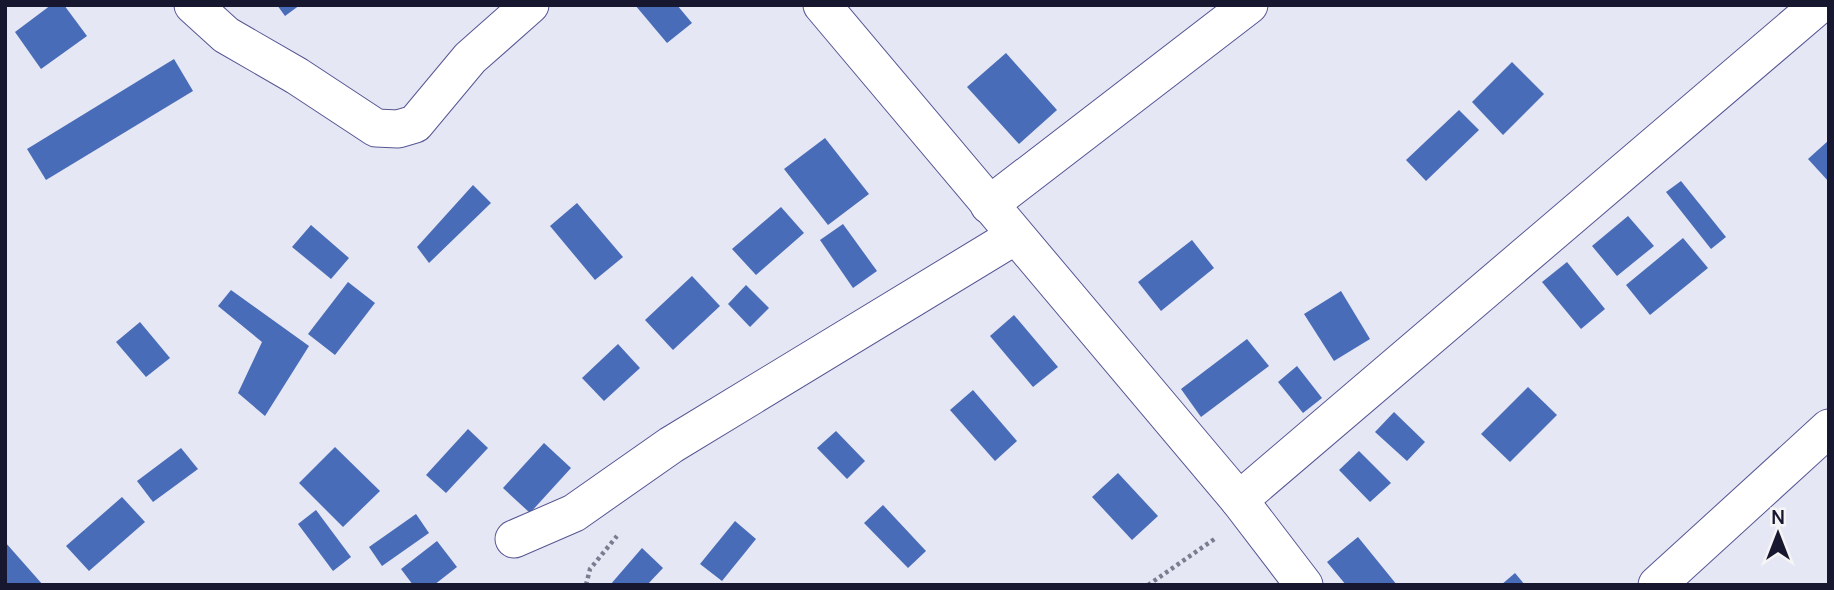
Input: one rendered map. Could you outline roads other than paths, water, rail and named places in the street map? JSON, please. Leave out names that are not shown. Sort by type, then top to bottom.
[{"type":"street","points":[[193,5],[226,35],[297,76],[376,128],[398,129],[415,124],[470,58],[530,5]]},
{"type":"street","points":[[822,5],[1239,499],[1304,585]]},
{"type":"street","points":[[989,205],[1249,5]]},
{"type":"street","points":[[1239,499],[1819,5]]},
{"type":"street","points":[[514,539],[574,513],[671,445],[1015,236]]},
{"type":"street","points":[[1657,585],[1829,428]]}]
